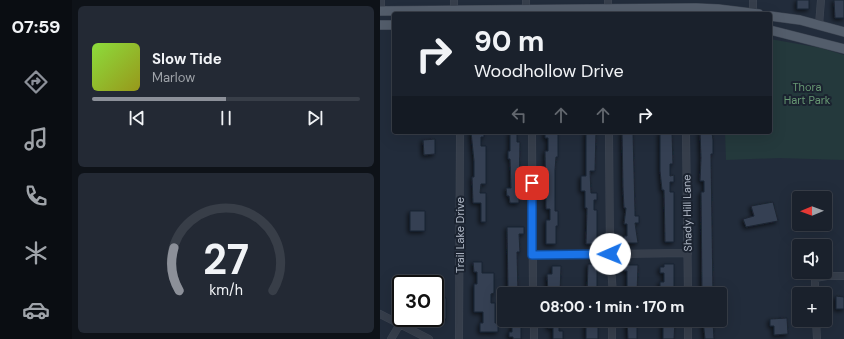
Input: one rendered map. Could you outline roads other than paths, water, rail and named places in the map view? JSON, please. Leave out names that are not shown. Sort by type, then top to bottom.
[{"type":"main road","points":[[381,11],[454,12],[608,8],[696,8],[736,12]]},
{"type":"main road","points":[[772,16],[820,25],[844,32]]},
{"type":"main road","points":[[380,25],[392,25]]},
{"type":"main road","points":[[772,31],[844,49]]},
{"type":"street","points":[[381,0],[381,11]]},
{"type":"street","points":[[454,0],[454,12]]},
{"type":"street","points":[[526,0],[526,10]]},
{"type":"street","points":[[753,0],[756,12]]},
{"type":"street","points":[[820,25],[821,0]]},
{"type":"street","name":"Trail Lake Drive","points":[[460,134],[460,339]]},
{"type":"street","points":[[532,134],[533,287]]},
{"type":"street","points":[[609,134],[610,254],[612,287]]},
{"type":"street","name":"Shady Hill Lane","points":[[686,134],[688,287]]},
{"type":"street","points":[[532,255],[688,253]]},
{"type":"street","points":[[815,287],[815,278],[844,276]]},
{"type":"street","points":[[380,314],[392,320]]},
{"type":"street","points":[[392,339],[398,327]]},
{"type":"street","points":[[406,327],[429,339]]},
{"type":"street","points":[[534,327],[534,339]]},
{"type":"street","points":[[612,327],[612,339]]},
{"type":"street","points":[[688,327],[688,339]]},
{"type":"street","points":[[816,327],[817,339]]},
{"type":"park label","name":"Thora Hart Park","points":[[807,93]]}]
